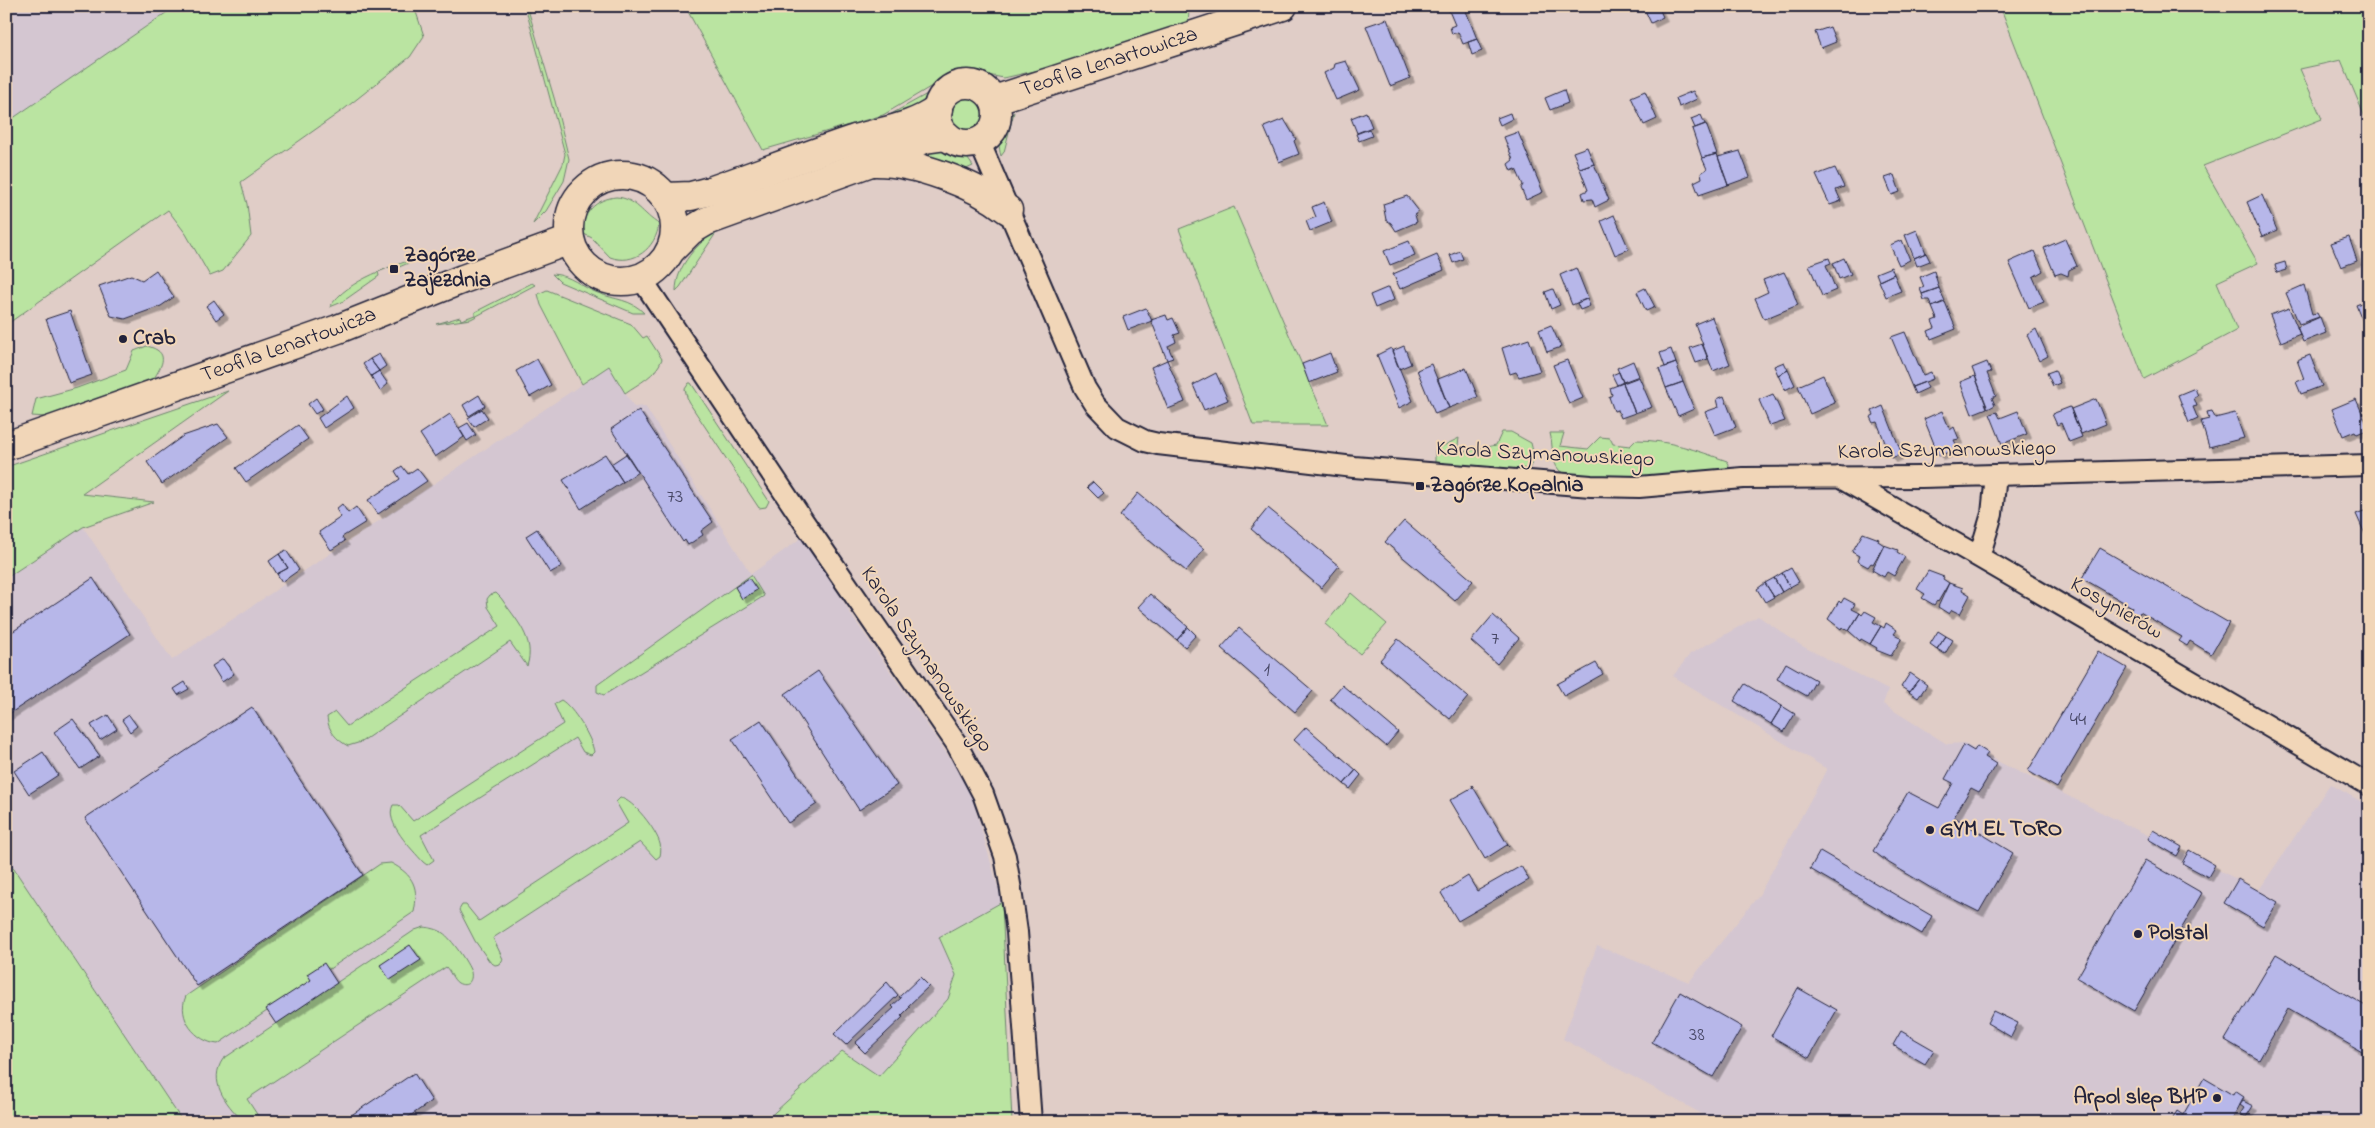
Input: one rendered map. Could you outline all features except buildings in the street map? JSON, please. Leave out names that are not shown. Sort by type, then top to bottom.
[{"type":"street","name":"Teofila Lenartowicza","points":[[994,100],[1283,6]]},
{"type":"street","points":[[965,85],[982,88],[994,100],[997,112],[994,128],[979,141],[967,144],[959,143],[948,136],[940,126],[938,109],[942,99],[951,90],[965,85]]},
{"type":"street","points":[[666,197],[691,196],[710,191],[854,139],[896,128],[923,118],[938,109]]},
{"type":"street","points":[[671,250],[676,228],[671,206],[666,197],[648,181],[637,176],[614,175],[602,178],[584,190],[575,203],[569,219],[570,240],[580,261],[597,275],[618,281],[641,278],[663,262],[671,250],[690,231],[707,221],[873,162],[925,139],[948,136]]},
{"type":"street","name":"Karola Szymanowskiego","points":[[979,141],[1085,388],[1095,404],[1117,426],[1145,441],[1236,455],[1305,462],[1591,486],[1639,487],[1743,478],[1996,475],[2369,465]]},
{"type":"street","points":[[873,162],[896,162],[914,166],[980,192],[1008,210]]},
{"type":"street","name":"Teofila Lenartowicza","points":[[6,446],[345,326],[463,279],[570,240]]},
{"type":"street","name":"Karola Szymanowskiego","points":[[641,278],[804,522],[956,743],[979,784],[1005,856],[1011,890],[1017,932],[1031,1122]]},
{"type":"street","points":[[1979,557],[1992,514],[1996,475]]},
{"type":"street","name":"Kosynierów","points":[[1838,477],[1979,557],[2369,785]]},
{"type":"shaded area","points":[[6,6],[176,6],[6,123]]},
{"type":"shaded area","points":[[609,366],[634,407],[645,406],[751,574],[804,536],[852,616],[969,786],[1002,902],[939,937],[956,975],[949,999],[879,1077],[842,1051],[764,1122],[183,1122],[6,857],[6,578],[83,527],[172,660]]},
{"type":"shaded area","points":[[1758,616],[1802,646],[1888,690],[1883,704],[1947,744],[1965,743],[1974,748],[1976,745],[1989,752],[1988,755],[2001,763],[2259,890],[2330,784],[2369,806],[2369,1122],[1717,1122],[1563,1039],[1597,946],[1689,982],[1759,895],[1827,769],[1673,676],[1690,654]]},
{"type":"green space","points":[[176,6],[414,6],[424,36],[410,57],[343,110],[241,182],[247,204],[251,236],[223,271],[210,276],[186,234],[168,210],[6,325],[6,123]]},
{"type":"green space","points":[[525,6],[527,6],[555,101],[569,159],[564,181],[546,211],[533,224],[563,164],[565,154]]},
{"type":"green space","points":[[685,6],[1197,6],[1189,10],[1188,26],[1069,63],[1004,78],[971,72],[960,73],[947,77],[883,115],[763,150]]},
{"type":"green space","points":[[2000,6],[2369,6],[2369,127],[2341,60],[2300,69],[2322,119],[2203,166],[2258,263],[2217,282],[2237,330],[2144,379]]},
{"type":"green space","points":[[945,84],[930,103],[884,118]]},
{"type":"green space","points":[[967,98],[973,99],[978,103],[982,108],[982,120],[978,125],[973,129],[967,130],[961,129],[956,125],[952,120],[951,114],[952,108],[956,103],[961,99]]},
{"type":"green space","points":[[1014,112],[1004,152],[1001,156],[999,138],[1003,126]]},
{"type":"green space","points":[[944,145],[965,155],[973,166],[955,174],[905,152]]},
{"type":"green space","points":[[616,197],[629,200],[659,224],[657,233],[649,247],[635,257],[627,259],[610,257],[592,238],[582,233],[587,213],[596,204]]},
{"type":"green space","points":[[1234,207],[1328,425],[1253,425],[1179,229]]},
{"type":"green space","points":[[718,230],[676,291],[680,273],[689,256],[703,241]]},
{"type":"green space","points":[[425,256],[392,270],[390,267],[400,264]]},
{"type":"green space","points":[[378,272],[379,276],[342,302],[330,307],[337,297],[359,281]]},
{"type":"green space","points":[[552,274],[570,279],[592,291],[628,302],[644,313],[633,313],[560,282]]},
{"type":"green space","points":[[532,283],[535,285],[471,319],[436,324],[460,317],[461,320],[475,315],[475,312]]},
{"type":"green space","points":[[547,290],[631,324],[643,338],[647,336],[662,359],[656,370],[625,393],[609,366],[582,384],[541,305],[538,294]]},
{"type":"green space","points":[[147,346],[162,355],[162,364],[153,380],[46,417],[32,416],[36,399],[77,388],[126,370],[134,351]]},
{"type":"green space","points":[[691,383],[769,501],[766,507],[759,508],[688,401],[685,389]]},
{"type":"green space","points":[[228,391],[82,494],[154,502],[83,527],[6,578],[6,467]]},
{"type":"green space","points":[[1502,432],[1511,432],[1531,443],[1533,458],[1528,470],[1441,466],[1435,463],[1435,450],[1459,438],[1457,453],[1496,445]]},
{"type":"green space","points":[[1550,433],[1564,433],[1560,446],[1588,449],[1600,437],[1610,438],[1613,444],[1630,446],[1636,440],[1671,444],[1727,461],[1729,464],[1728,472],[1613,479],[1570,475],[1559,470],[1556,466]]},
{"type":"green space","points":[[751,575],[764,596],[604,695],[597,692],[597,685]]},
{"type":"green space","points":[[496,593],[518,622],[527,638],[529,656],[527,666],[510,642],[361,742],[348,746],[340,741],[329,727],[327,717],[335,712],[347,726],[500,626],[488,607],[487,599],[490,595]]},
{"type":"green space","points":[[1351,593],[1387,624],[1360,654],[1325,624]]},
{"type":"green space","points":[[561,700],[571,709],[581,723],[590,739],[594,752],[591,755],[583,752],[575,738],[421,835],[434,860],[427,865],[423,862],[396,828],[392,820],[391,812],[393,805],[399,805],[413,821],[563,724],[554,704]]},
{"type":"green space","points":[[620,798],[638,810],[649,824],[658,838],[661,850],[660,856],[656,859],[640,842],[493,938],[503,959],[500,964],[495,965],[490,962],[475,941],[459,910],[462,905],[466,905],[479,921],[628,823],[616,802]]},
{"type":"green space","points":[[6,857],[183,1122],[6,1122]]},
{"type":"green space","points":[[391,863],[405,872],[413,883],[416,896],[414,912],[218,1044],[202,1039],[190,1028],[184,1012],[186,996],[380,864]]},
{"type":"green space","points":[[1002,902],[1012,1122],[764,1122],[842,1051],[879,1076],[948,999],[956,975],[939,937]]},
{"type":"green space","points":[[424,927],[441,932],[455,945],[471,972],[469,983],[464,985],[458,983],[446,967],[247,1099],[262,1122],[242,1120],[225,1099],[218,1083],[217,1075],[223,1059],[415,930]]},
{"type":"place","name":"Zagórze Zajezdnia","points":[[394,269]]},
{"type":"place","name":"Crab","points":[[123,339]]},
{"type":"place","name":"Zagórze Kopalnia","points":[[1420,486]]},
{"type":"place","name":"GYM EL TORO","points":[[1930,830]]},
{"type":"place","name":"Polstal","points":[[2138,934]]},
{"type":"place","name":"Arpol slep BHP","points":[[2217,1098]]}]
